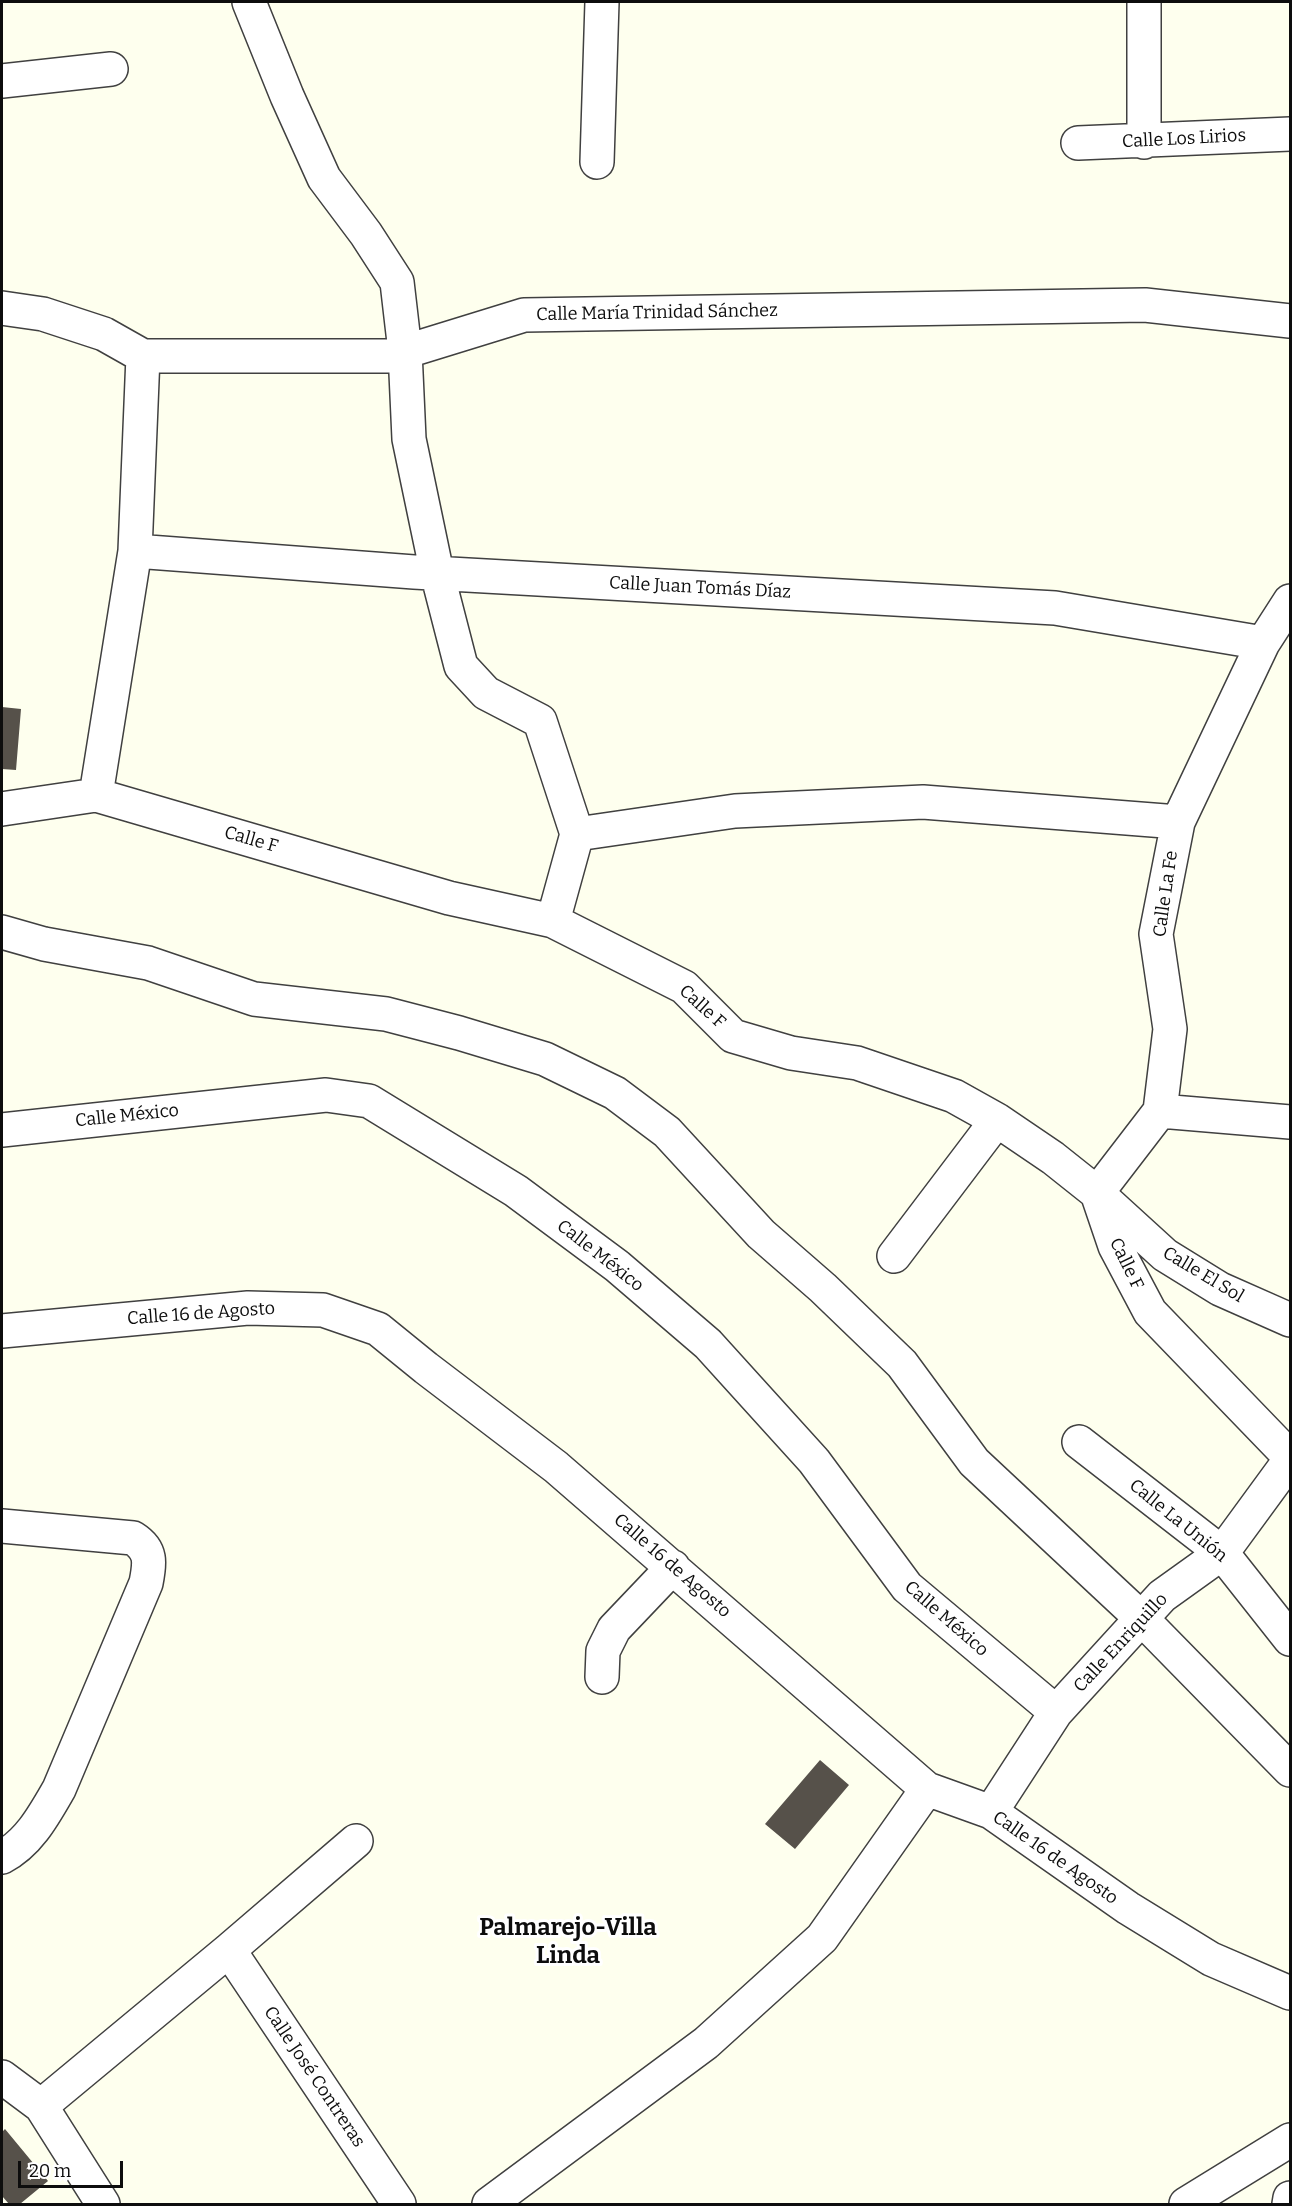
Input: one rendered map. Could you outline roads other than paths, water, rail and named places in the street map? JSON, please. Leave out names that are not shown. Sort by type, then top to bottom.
[{"type":"street","points":[[249,2],[287,96],[324,178],[366,234],[397,282],[405,351],[409,439],[437,573],[461,666],[486,693],[540,722],[578,834],[553,921]]},
{"type":"street","points":[[597,162],[603,2]]},
{"type":"street","points":[[1144,2],[1144,142]]},
{"type":"street","points":[[2,81],[111,69]]},
{"type":"street","name":"Calle Los Lirios","points":[[1078,143],[1144,142],[1290,134]]},
{"type":"street","name":"Calle María Trinidad Sánchez","points":[[2,308],[43,314],[104,334],[143,356],[391,356],[524,315],[1145,306],[1290,321]]},
{"type":"street","points":[[96,795],[135,551],[143,356]]},
{"type":"street","name":"Calle Juan Tomás Díaz","points":[[135,551],[437,573],[1054,608],[1263,642]]},
{"type":"street","name":"Calle La Fe","points":[[1160,1111],[1170,1029],[1156,934],[1178,822],[1263,642],[1290,600]]},
{"type":"street","name":"Calle F","points":[[2,809],[96,795],[449,898],[553,921],[684,987],[733,1036],[790,1053],[857,1063],[954,1096],[997,1120],[1053,1158],[1097,1193],[1115,1246],[1150,1312],[1290,1459]]},
{"type":"street","points":[[578,834],[735,811],[923,801],[1178,822]]},
{"type":"street","points":[[2,932],[44,944],[148,963],[254,999],[386,1014],[459,1033],[545,1059],[615,1093],[667,1132],[760,1234],[823,1288],[902,1364],[974,1462],[1142,1619],[1290,1770]]},
{"type":"street","name":"Calle México","points":[[2,1130],[326,1095],[369,1101],[516,1191],[617,1266],[708,1344],[814,1461],[907,1587],[1056,1712]]},
{"type":"street","points":[[1097,1193],[1160,1111],[1290,1122]]},
{"type":"street","points":[[894,1256],[997,1120]]},
{"type":"street","name":"Calle El Sol","points":[[1097,1193],[1165,1255],[1220,1289],[1290,1320]]},
{"type":"street","name":"Calle 16 de Agosto","points":[[2,1331],[248,1308],[323,1310],[378,1329],[556,1467],[927,1789],[991,1812],[1128,1908],[1211,1959],[1290,1993]]},
{"type":"street","name":"Calle La Unión","points":[[1079,1442],[1222,1553],[1290,1639]]},
{"type":"street","name":"Calle Enriquillo","points":[[991,1812],[1056,1712],[1162,1596],[1222,1553],[1290,1459]]},
{"type":"street","points":[[2,1526],[133,1538],[143,1544],[148,1554],[149,1568],[146,1583],[59,1789],[44,1815],[17,1849],[2,1857]]},
{"type":"street","points":[[602,1677],[603,1651],[614,1629],[673,1567]]},
{"type":"street","points":[[489,2205],[706,2043],[822,1938],[927,1789]]},
{"type":"street","points":[[41,2106],[356,1841]]},
{"type":"street","name":"Calle José Contreras","points":[[229,1950],[399,2205]]},
{"type":"street","points":[[2,2077],[41,2106],[103,2205]]},
{"type":"street","points":[[1186,2205],[1290,2140]]},
{"type":"street","points":[[1289,2205],[1290,2198]]},
{"type":"district","name":"Palmarejo-Villa Linda","points":[[568,1942]]}]
